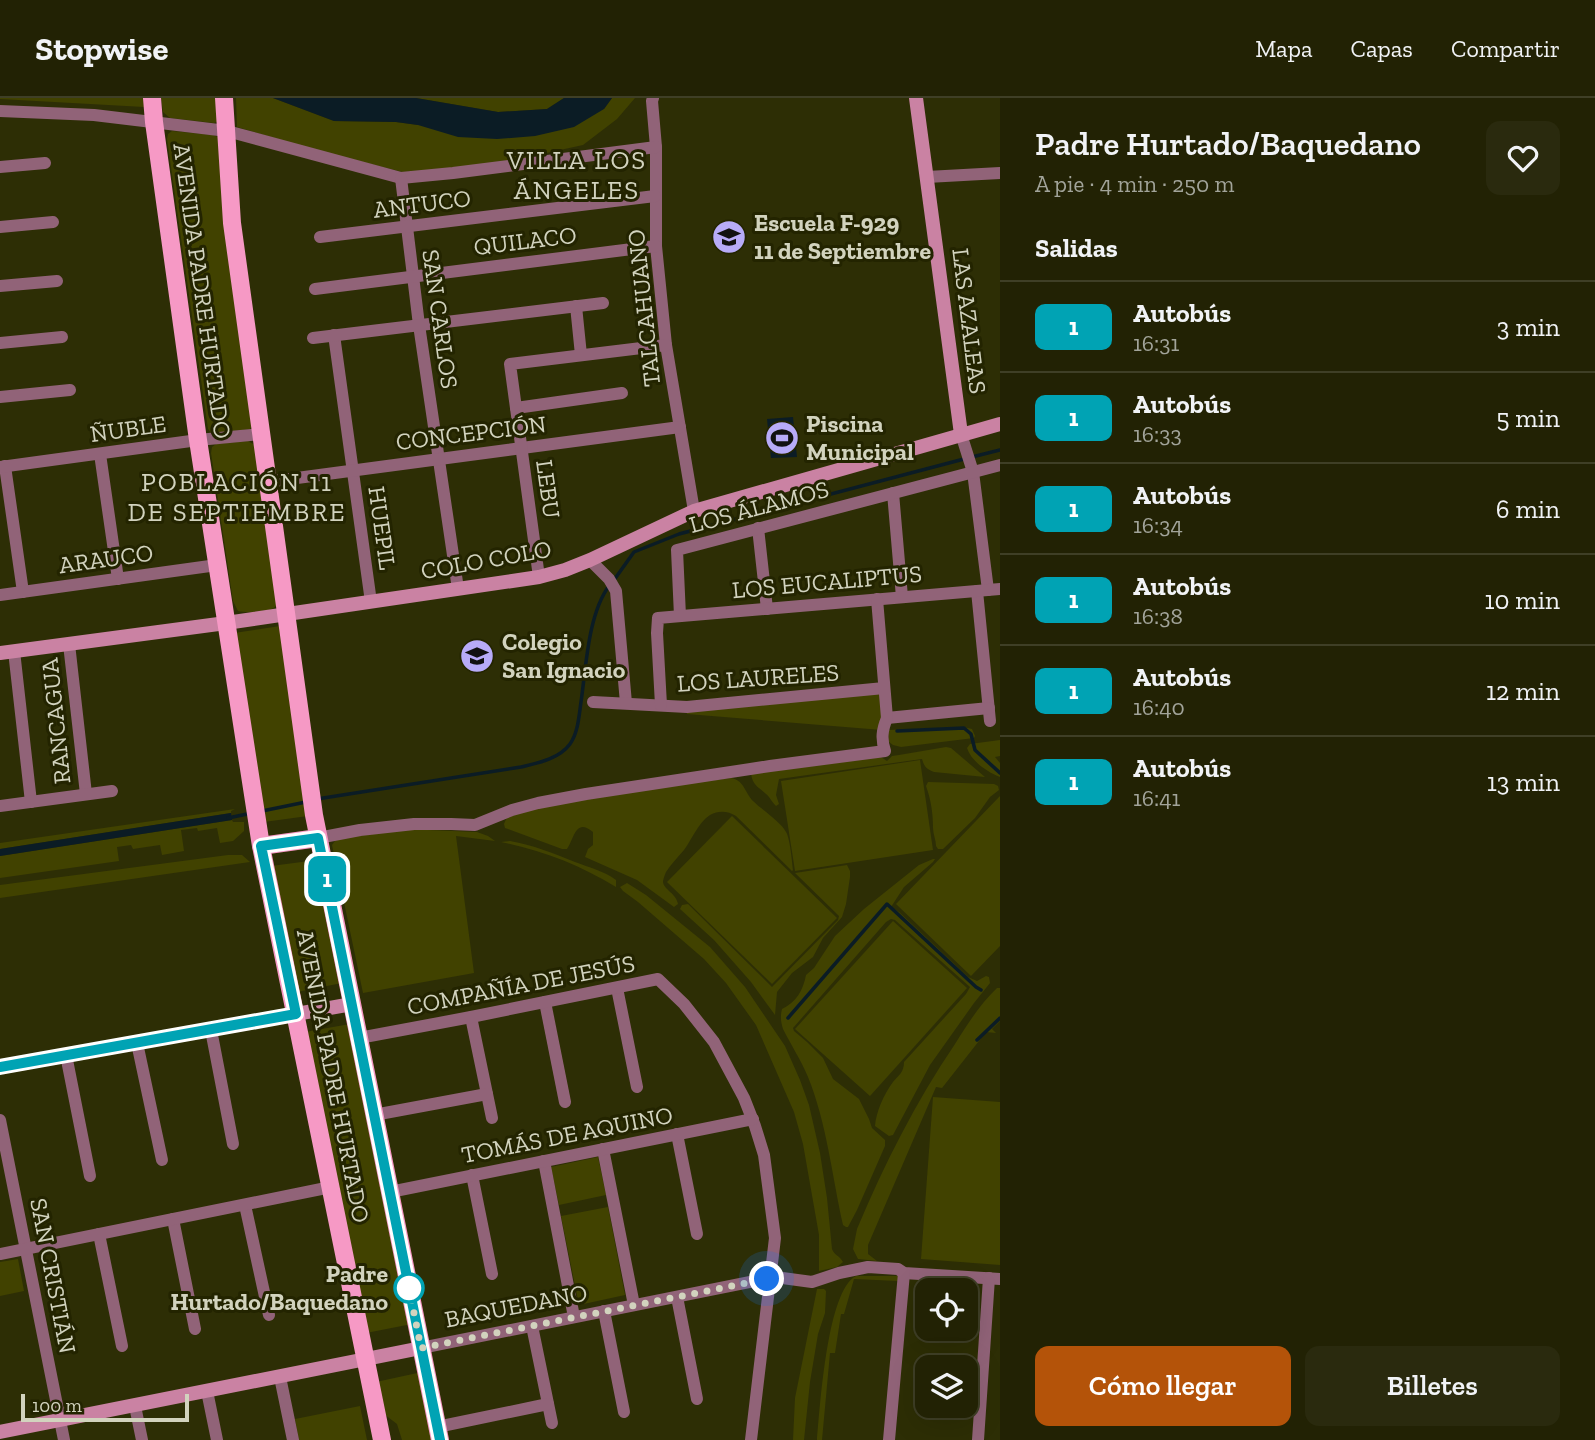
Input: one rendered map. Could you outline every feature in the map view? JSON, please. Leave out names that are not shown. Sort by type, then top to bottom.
[{"type":"main road","name":"AVENIDA PADRE HURTADO","points":[[152,98],[198,440],[261,846],[382,1440]]},
{"type":"main road","name":"AVENIDA PADRE HURTADO","points":[[224,98],[232,223],[312,802],[438,1433]]},
{"type":"main road","name":"LAS AZALEAS","points":[[916,98],[963,441]]},
{"type":"main road","name":"COLO COLO","points":[[7,652],[539,578],[590,560],[694,511],[963,441],[1000,424]]},
{"type":"main road","points":[[261,846],[318,838]]},
{"type":"main road","points":[[0,1067],[352,1004]]},
{"type":"main road","name":"BAQUEDANO","points":[[0,1432],[421,1348]]},
{"type":"street","name":"TALCAHUANO","points":[[653,98],[656,246],[666,345],[694,511]]},
{"type":"street","points":[[0,111],[94,115],[227,131],[401,178],[656,147]]},
{"type":"street","points":[[0,167],[45,163]]},
{"type":"street","points":[[928,177],[1000,173]]},
{"type":"street","name":"SAN CARLOS","points":[[401,178],[412,276],[458,589]]},
{"type":"street","name":"ANTUCO","points":[[320,237],[655,196]]},
{"type":"street","points":[[0,227],[53,222]]},
{"type":"street","name":"QUILACO","points":[[315,289],[656,246]]},
{"type":"street","points":[[0,286],[57,281]]},
{"type":"street","points":[[313,338],[603,303]]},
{"type":"street","points":[[576,306],[581,355],[666,345]]},
{"type":"street","name":"HUEPIL","points":[[334,335],[371,602]]},
{"type":"street","points":[[0,343],[62,337]]},
{"type":"street","name":"LEBU","points":[[539,578],[510,364],[581,355]]},
{"type":"street","points":[[0,397],[70,390]]},
{"type":"street","points":[[516,408],[622,394]]},
{"type":"street","name":"CONCEPCIÓN","points":[[267,482],[680,427]]},
{"type":"street","name":"ÑUBLE","points":[[3,466],[261,434]]},
{"type":"street","name":"LAS AZALEAS","points":[[887,718],[989,715],[986,677],[988,590],[972,469],[963,441]]},
{"type":"street","points":[[100,454],[118,579]]},
{"type":"street","name":"LOS ÁLAMOS","points":[[680,616],[677,550],[893,493],[972,469],[1000,465]]},
{"type":"street","points":[[3,466],[23,592]]},
{"type":"street","points":[[893,493],[902,597]]},
{"type":"street","points":[[758,528],[767,609]]},
{"type":"street","points":[[590,560],[611,582],[617,597],[626,703]]},
{"type":"street","name":"ARAUCO","points":[[0,595],[217,565]]},
{"type":"street","name":"LOS EUCALIPTUS","points":[[661,705],[658,618],[988,590]]},
{"type":"street","points":[[318,838],[414,824],[475,825],[512,810],[586,794],[885,751],[882,730],[887,718],[877,599]]},
{"type":"street","name":"RANCAGUA","points":[[69,644],[86,794]]},
{"type":"street","points":[[7,652],[31,802]]},
{"type":"street","points":[[986,677],[1000,676]]},
{"type":"street","name":"LOS LAURELES","points":[[593,702],[687,707],[884,688]]},
{"type":"street","points":[[0,806],[112,791]]},
{"type":"street","name":"COMPAÑÍA DE JESÚS","points":[[359,1038],[658,979],[674,992],[714,1042],[744,1098],[764,1155],[774,1230],[771,1278],[751,1440]]},
{"type":"street","points":[[617,988],[637,1087]]},
{"type":"street","points":[[545,1002],[565,1102]]},
{"type":"street","points":[[471,1017],[492,1118]]},
{"type":"street","points":[[211,1030],[233,1144]]},
{"type":"street","points":[[137,1042],[162,1160]]},
{"type":"street","points":[[66,1055],[90,1176]]},
{"type":"street","points":[[374,1115],[487,1094]]},
{"type":"street","name":"TOMÁS DE AQUINO","points":[[390,1192],[753,1119]]},
{"type":"street","name":"SAN CRISTIÁN","points":[[0,1120],[64,1440]]},
{"type":"street","points":[[677,1134],[697,1234]]},
{"type":"street","points":[[603,1149],[634,1305]]},
{"type":"street","points":[[544,1161],[574,1317]]},
{"type":"street","points":[[472,1175],[492,1274]]},
{"type":"street","points":[[0,1254],[331,1187]]},
{"type":"street","points":[[245,1205],[270,1315]]},
{"type":"street","points":[[173,1219],[195,1329]]},
{"type":"street","points":[[99,1234],[122,1346]]},
{"type":"street","name":"BAQUEDANO","points":[[421,1348],[771,1278],[812,1282],[868,1267],[898,1269],[904,1273],[994,1278]]},
{"type":"street","points":[[890,1440],[904,1273]]},
{"type":"street","points":[[978,1440],[994,1278]]},
{"type":"street","points":[[677,1297],[697,1399]]},
{"type":"street","points":[[604,1311],[624,1412]]},
{"type":"street","points":[[532,1326],[552,1423]]},
{"type":"street","points":[[280,1377],[293,1440]]},
{"type":"street","points":[[207,1391],[217,1440]]},
{"type":"street","points":[[438,1433],[548,1404]]},
{"type":"street","points":[[135,1406],[142,1440]]},
{"type":"shaded area","points":[[143,98],[144,107],[0,99]]},
{"type":"shaded area","points":[[161,98],[220,98],[219,121],[214,123],[170,118],[163,112]]},
{"type":"shaded area","points":[[236,98],[273,98],[334,121],[418,125],[604,109],[612,98],[635,98],[617,119],[583,145],[519,159],[403,172],[237,127]]},
{"type":"shaded area","points":[[416,98],[564,98],[547,109],[498,112]]},
{"type":"shaded area","points":[[172,131],[213,135],[221,142],[253,424],[250,429],[212,434],[208,429],[167,139]]},
{"type":"shaded area","points":[[248,441],[255,445],[278,601],[272,609],[251,612],[238,611],[233,601],[211,453],[216,444]]},
{"type":"shaded area","points":[[280,626],[308,816],[264,822],[234,633]]},
{"type":"shaded area","points":[[884,688],[882,730],[687,714],[687,707]]},
{"type":"shaded area","points":[[963,727],[972,729],[974,738],[901,747],[889,742],[888,730]]},
{"type":"shaded area","points":[[1000,740],[1000,756],[995,757],[1000,763],[1000,777],[980,766],[967,748],[970,744]]},
{"type":"shaded area","points":[[951,748],[985,777],[934,772],[926,767],[922,759],[779,779],[776,795],[779,804],[776,806],[755,785],[751,774],[881,757],[887,761],[892,756]]},
{"type":"shaded area","points":[[920,760],[933,850],[795,871],[781,781]]},
{"type":"shaded area","points":[[731,778],[739,781],[753,801],[783,828],[789,839],[793,870],[736,816],[717,812],[702,822],[666,872],[663,882],[677,900],[678,904],[674,907],[637,880],[585,857],[593,845],[593,832],[587,828],[579,828],[567,849],[562,849],[505,828],[504,824],[507,817],[541,807]]},
{"type":"shaded area","points":[[928,782],[994,784],[999,790],[943,849],[938,849],[926,786]]},
{"type":"shaded area","points":[[1000,796],[1000,946],[971,976],[896,904]]},
{"type":"shaded area","points":[[235,809],[231,813],[0,849],[0,843]]},
{"type":"shaded area","points":[[732,816],[837,918],[772,984],[667,882]]},
{"type":"shaded area","points":[[232,820],[244,822],[244,831],[233,841],[220,843],[217,828],[181,830],[184,851],[162,855],[160,845],[133,849],[131,845],[117,847],[119,861],[0,878],[0,856]]},
{"type":"shaded area","points":[[404,829],[477,832],[495,841],[456,836],[474,973],[363,993],[332,845],[339,839]]},
{"type":"shaded area","points":[[510,841],[543,850],[601,872],[616,880],[616,887],[560,859],[501,842]]},
{"type":"shaded area","points":[[242,855],[250,862],[0,898],[0,885]]},
{"type":"shaded area","points":[[933,859],[933,862],[904,887],[891,907],[968,977],[977,981],[986,976],[989,977],[990,983],[930,1065],[893,1135],[889,1136],[875,1126],[884,1098],[902,1071],[904,1062],[970,987],[891,919],[793,1028],[823,1058],[833,1079],[859,1099],[872,1128],[885,1140],[885,1146],[857,1210],[846,1227],[843,1225],[815,1095],[783,1029],[782,1009],[798,995],[806,975],[814,968],[835,936],[919,865]]},
{"type":"shaded area","points":[[317,860],[342,983],[297,992],[271,866]]},
{"type":"shaded area","points":[[847,865],[850,877],[842,917],[823,938],[813,957],[792,973],[777,992],[775,1015],[751,982],[714,940],[680,909],[682,905],[688,904],[772,987],[839,916],[795,873]]},
{"type":"shaded area","points":[[627,883],[710,947],[745,987],[785,1046],[809,1105],[820,1153],[832,1249],[843,1262],[837,1267],[819,1271],[819,1235],[803,1144],[794,1112],[756,1025],[726,983],[704,959],[623,891],[620,887]]},
{"type":"shaded area","points":[[893,921],[967,988],[870,1096],[795,1029]]},
{"type":"shaded area","points":[[997,988],[1000,988],[1000,1021],[992,1029],[996,1033],[986,1032],[942,1088],[936,1087],[868,1245],[868,1254],[877,1261],[858,1259],[853,1249],[857,1229],[902,1134],[964,1029]]},
{"type":"shaded area","points":[[350,1024],[412,1324],[366,1333],[305,1032]]},
{"type":"shaded area","points":[[933,1097],[1000,1102],[1000,1265],[921,1259]]},
{"type":"shaded area","points":[[598,1157],[606,1195],[559,1205],[551,1167]]},
{"type":"shaded area","points":[[608,1207],[625,1295],[579,1305],[561,1216]]},
{"type":"shaded area","points":[[18,1259],[24,1291],[0,1296],[0,1262]]},
{"type":"shaded area","points":[[856,1276],[900,1276],[898,1281],[854,1279],[844,1314],[841,1314],[835,1353],[830,1353],[822,1440],[817,1440],[823,1378],[832,1326],[846,1286]]},
{"type":"shaded area","points":[[817,1289],[826,1291],[825,1313],[818,1334],[810,1382],[804,1440],[793,1440],[795,1398]]},
{"type":"shaded area","points":[[422,1372],[435,1440],[402,1440],[397,1424],[384,1414],[376,1382]]},
{"type":"shaded area","points":[[360,1406],[367,1440],[299,1440],[295,1419]]},
{"type":"water","points":[[273,98],[416,98],[498,112],[547,109],[564,98],[612,98],[604,109],[574,127],[535,136],[497,139],[458,137],[418,125],[396,122],[334,121]]},
{"type":"water","name":"Piscina Municipal","points":[[793,417],[797,457],[771,458],[767,419]]},
{"type":"water","points":[[231,813],[232,820],[0,856],[0,849]]},
{"type":"waterway","points":[[972,457],[1000,450]]},
{"type":"waterway","points":[[614,580],[634,552],[679,534],[964,459]]},
{"type":"waterway","points":[[317,799],[521,767],[548,760],[560,753],[573,740],[576,730],[592,626],[596,611],[609,586]]},
{"type":"waterway","points":[[897,731],[964,728],[971,734],[975,750],[1000,773]]},
{"type":"waterway","points":[[262,811],[306,802]]},
{"type":"waterway","points":[[228,818],[252,813]]},
{"type":"waterway","points":[[788,1018],[887,904],[981,990]]},
{"type":"waterway","points":[[977,1040],[1000,1018]]},
{"type":"bus line","name":"1","points":[[0,1067],[296,1014],[261,846],[318,838],[440,1440]]},
{"type":"place","name":"Escuela F-929 11 de Septiembre","points":[[729,237]]},
{"type":"place","name":"Piscina Municipal","points":[[782,438]]},
{"type":"place","name":"Colegio San Ignacio","points":[[477,656]]},
{"type":"place","name":"Padre Hurtado/Baquedano","points":[[409,1288]]},
{"type":"district","name":"VILLA LOS ÁNGELES","points":[[577,175]]},
{"type":"district","name":"POBLACIÓN 11 DE SEPTIEMBRE","points":[[237,497]]},
{"type":"route","points":[[409,1288],[421,1348],[767,1279]]}]
